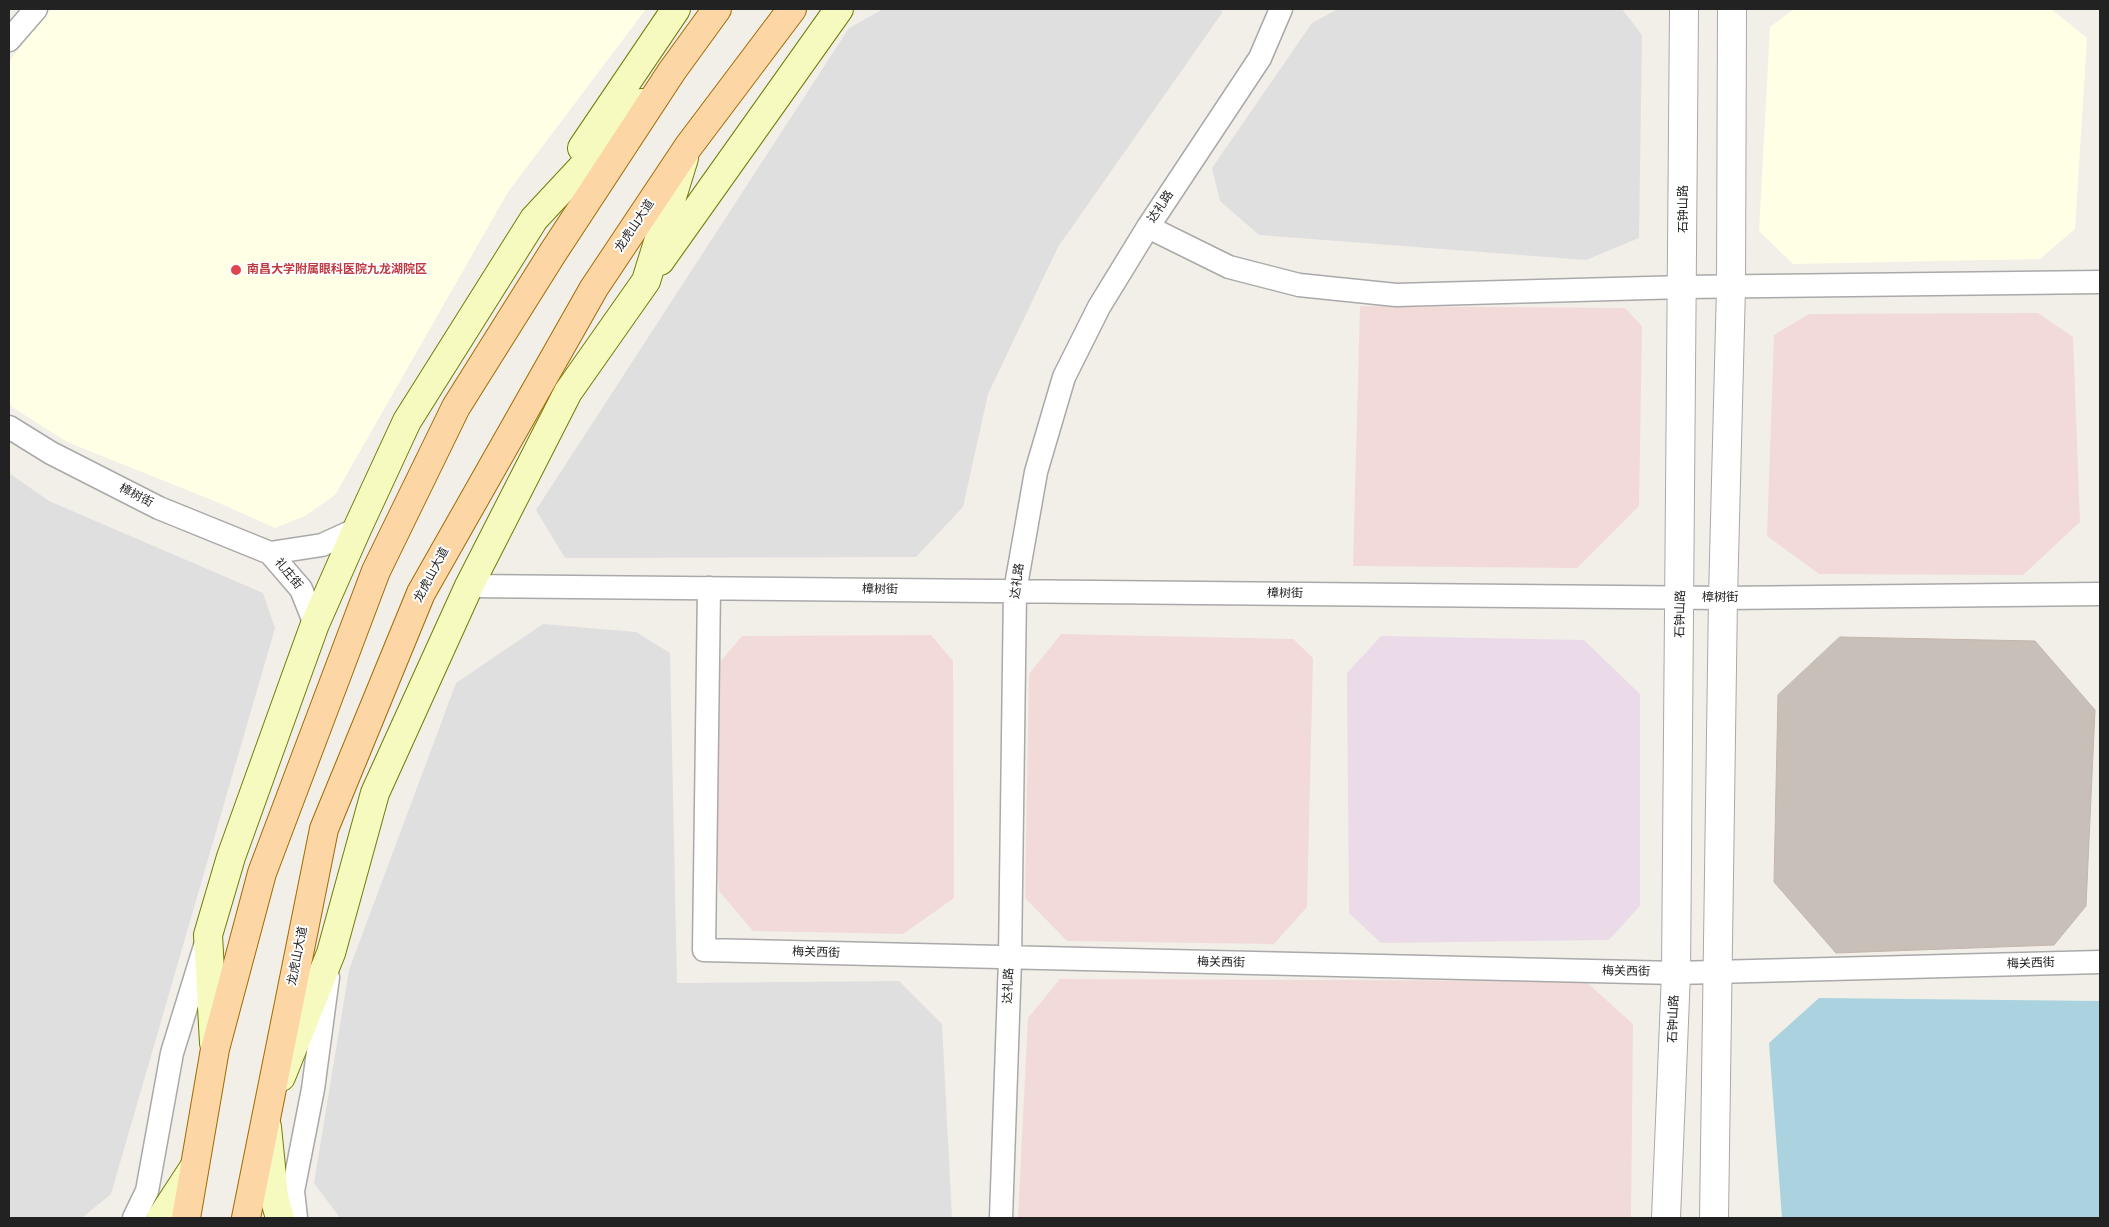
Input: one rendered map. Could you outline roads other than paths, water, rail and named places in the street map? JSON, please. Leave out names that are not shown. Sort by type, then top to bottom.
[{"type":"main road","points":[[215,1049],[208,936],[231,857],[315,624],[357,529],[408,421],[534,219],[676,9]]},
{"type":"main road","points":[[186,1218],[215,1049],[262,872],[376,571],[456,407],[552,254],[672,71],[717,9]]},
{"type":"main road","name":"龙虎山大道","points":[[246,1218],[324,829],[421,593],[594,288],[688,147],[792,9]]},
{"type":"main road","points":[[280,1218],[274,1198],[265,1117],[331,953],[375,793],[469,586],[568,392],[839,9]]},
{"type":"main road","points":[[534,219],[672,71]]},
{"type":"main road","points":[[646,281],[688,147]]},
{"type":"main road","points":[[161,1218],[193,1169]]},
{"type":"street","points":[[9,40],[36,9]]},
{"type":"street","name":"达礼路","points":[[1001,1218],[1010,959],[1016,591],[1036,472],[1064,377],[1098,307],[1148,227],[1260,58],[1281,9]]},
{"type":"street","name":"石钟山路","points":[[1666,1218],[1676,973],[1684,287],[1684,9]]},
{"type":"street","points":[[1714,1218],[1723,598],[1731,287],[1732,9]]},
{"type":"street","points":[[1148,227],[1229,267],[1299,285],[1396,294],[1684,287],[2100,282]]},
{"type":"street","name":"樟树街","points":[[9,427],[51,453],[159,508],[270,553]]},
{"type":"street","name":"礼庄街","points":[[270,553],[322,544],[357,529]]},
{"type":"street","name":"礼庄街","points":[[270,553],[302,588],[315,624]]},
{"type":"street","name":"樟树街","points":[[469,586],[1723,598],[2100,594]]},
{"type":"street","name":"梅关西街","points":[[709,588],[704,950],[1010,959],[1676,973],[2100,962]]},
{"type":"street","points":[[134,1218],[147,1191],[172,1053],[208,936]]},
{"type":"street","points":[[296,1218],[293,1191],[313,1089],[331,953]]},
{"type":"water","points":[[1819,998],[2100,1001],[2100,1218],[1782,1218],[1769,1043]]},
{"type":"place","name":"南昌大学附属眼科医院九龙湖院区","points":[[236,270]]}]
